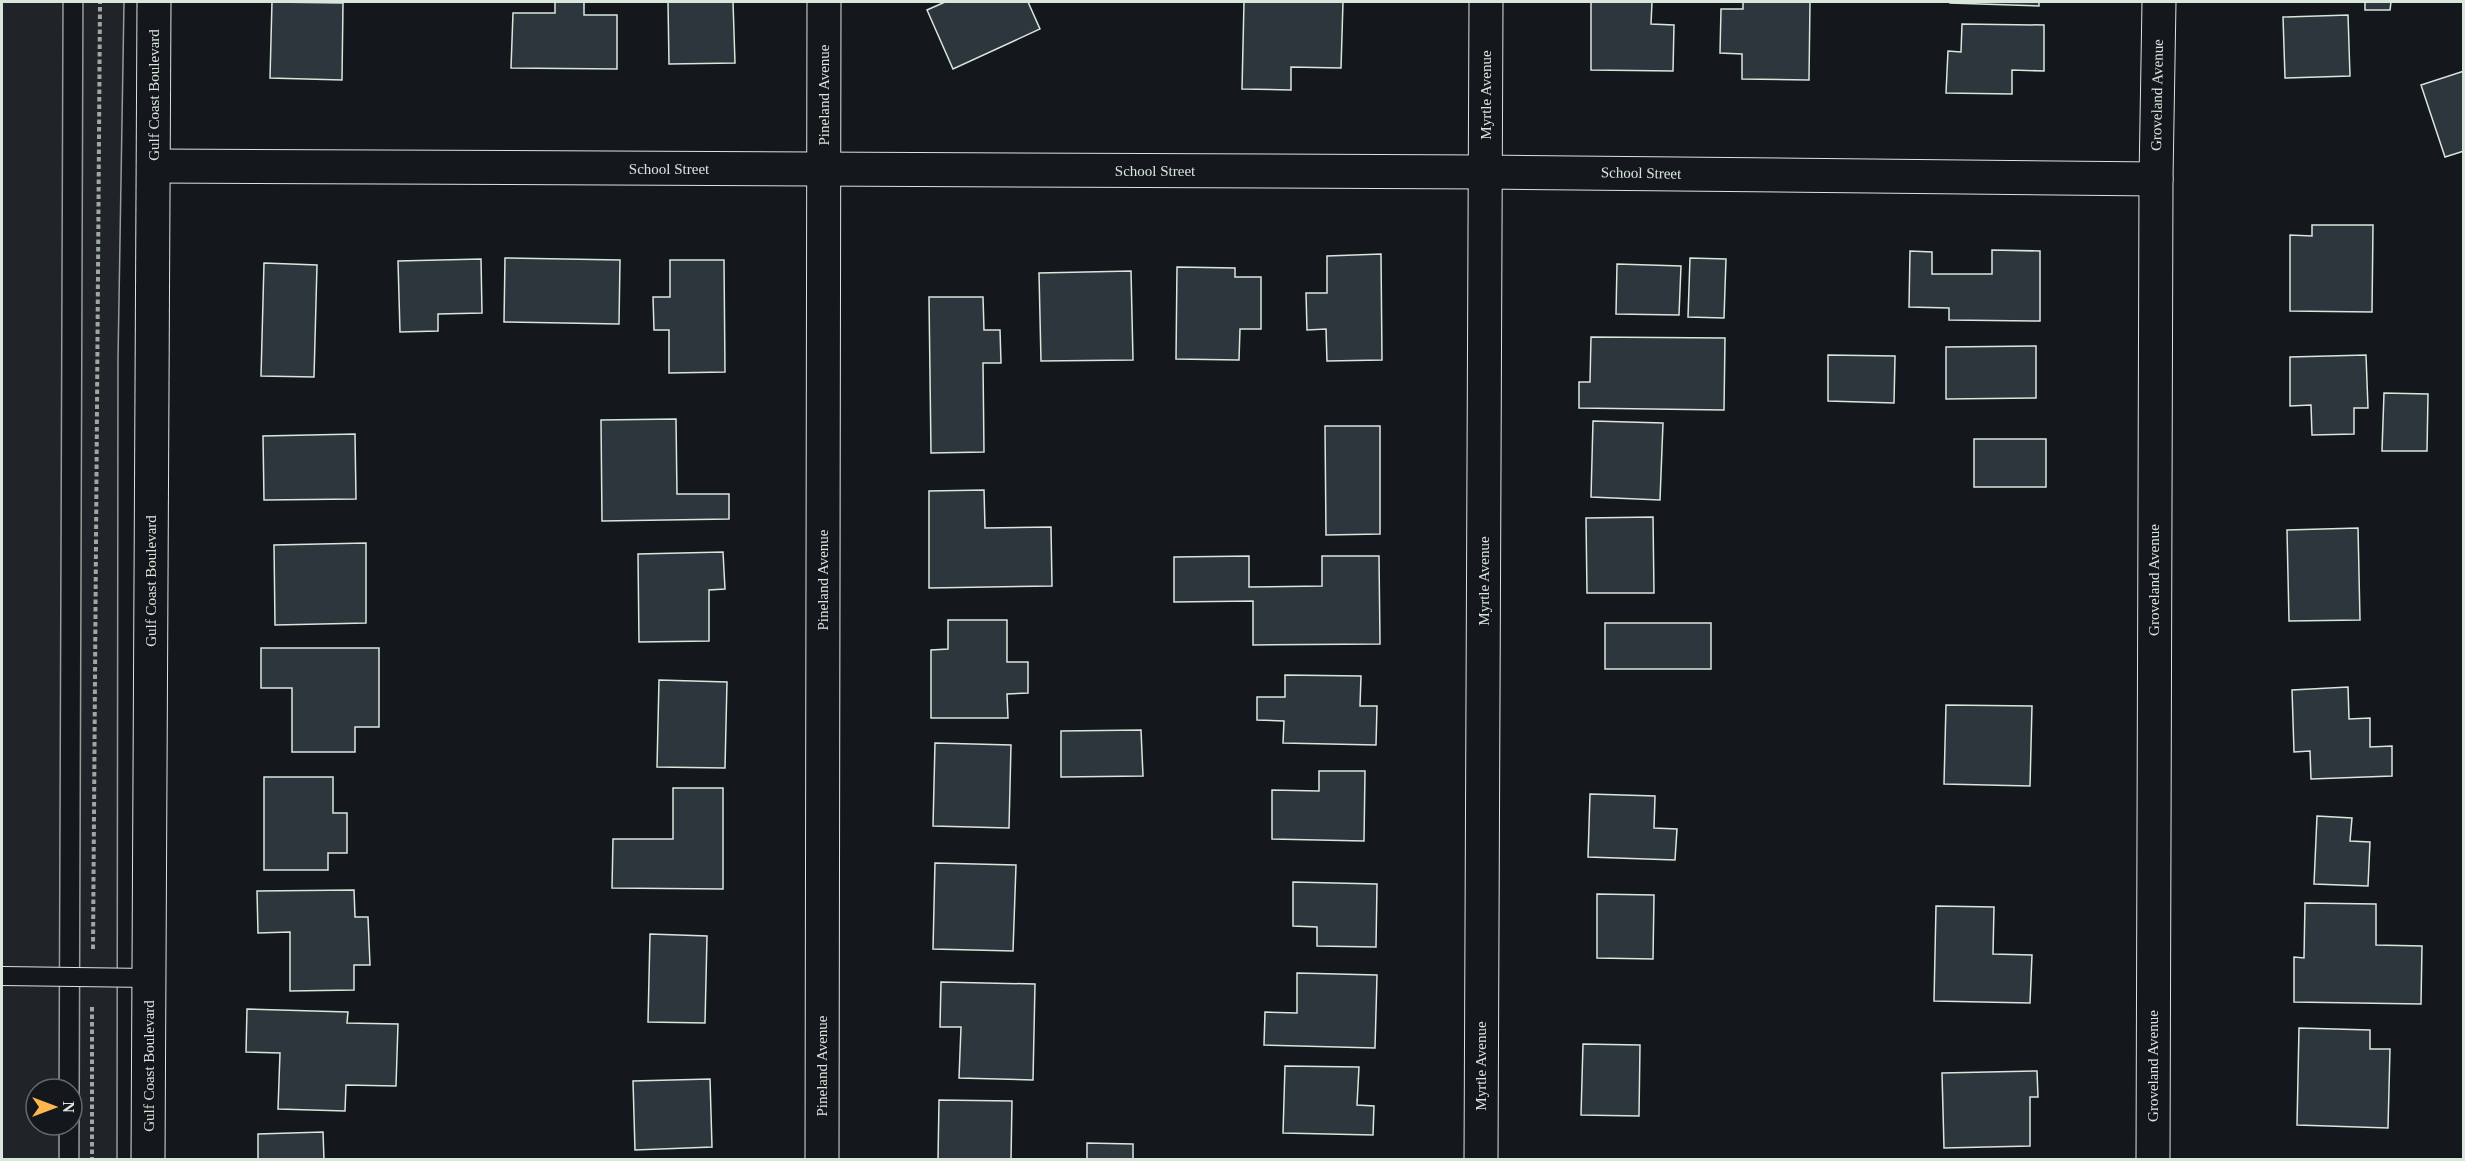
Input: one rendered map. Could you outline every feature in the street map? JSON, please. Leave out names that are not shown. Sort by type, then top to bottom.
[{"type":"street","name":"Gulf Coast Boulevard","points":[[148,1160],[154,2]]},
{"type":"street","name":"Pineland Avenue","points":[[822,1160],[824,2]]},
{"type":"street","name":"Myrtle Avenue","points":[[1481,1160],[1486,2]]},
{"type":"street","name":"Groveland Avenue","points":[[2152,1160],[2158,2]]},
{"type":"street","name":"School Street","points":[[154,166],[1486,172],[2156,179]]},
{"type":"lane","points":[[2,976],[149,978]]},
{"type":"path","points":[[92,1160],[100,2]]},
{"type":"shaded area","points":[[2,2],[63,2],[59,1077],[24,1077],[24,1137],[59,1137],[59,1159],[2,1160]]},
{"type":"shaded area","points":[[83,2],[124,2],[118,360],[117,1159],[79,1160],[79,1137],[84,1137],[84,1077],[79,1077]]},
{"type":"building","points":[[272,2],[343,3],[342,80],[270,78]]},
{"type":"building","points":[[555,2],[584,2],[584,15],[617,15],[617,69],[511,68],[513,13],[555,13]]},
{"type":"building","points":[[668,2],[733,2],[735,63],[669,64]]},
{"type":"building","points":[[945,2],[1028,2],[1040,29],[953,69],[927,10]]},
{"type":"building","points":[[1244,2],[1343,2],[1341,68],[1291,67],[1291,90],[1242,89]]},
{"type":"building","points":[[1591,2],[1652,2],[1651,24],[1674,25],[1673,71],[1591,70]]},
{"type":"building","points":[[1743,2],[1810,2],[1809,80],[1742,79],[1742,54],[1720,53],[1721,9],[1743,9]]},
{"type":"building","points":[[2039,2],[2039,6],[1950,3]]},
{"type":"building","points":[[2365,2],[2391,2],[2390,10],[2365,10]]},
{"type":"building","points":[[2348,15],[2350,76],[2285,78],[2283,17]]},
{"type":"building","points":[[1962,24],[2044,25],[2044,71],[2012,70],[2012,94],[1946,93],[1948,51],[1961,52]]},
{"type":"building","points":[[2464,71],[2464,151],[2445,157],[2421,85]]},
{"type":"building","points":[[2312,225],[2373,225],[2372,312],[2290,311],[2290,235],[2312,236]]},
{"type":"building","points":[[1992,250],[2040,251],[2040,321],[1949,320],[1949,308],[1909,307],[1910,251],[1932,252],[1932,274],[1992,274]]},
{"type":"building","points":[[1381,254],[1382,360],[1327,361],[1326,329],[1307,330],[1306,293],[1327,293],[1327,256]]},
{"type":"building","points":[[505,258],[620,260],[619,324],[504,322]]},
{"type":"building","points":[[1690,258],[1726,259],[1724,318],[1688,317]]},
{"type":"building","points":[[481,259],[482,313],[438,314],[438,331],[400,332],[398,261]]},
{"type":"building","points":[[670,260],[724,260],[725,372],[669,373],[669,330],[654,330],[653,297],[670,297]]},
{"type":"building","points":[[264,263],[317,265],[314,377],[261,376]]},
{"type":"building","points":[[1617,264],[1681,266],[1679,315],[1616,314]]},
{"type":"building","points":[[1177,267],[1235,268],[1235,277],[1261,277],[1261,329],[1240,329],[1239,360],[1176,359]]},
{"type":"building","points":[[1131,271],[1133,360],[1041,361],[1039,273]]},
{"type":"building","points":[[929,297],[983,297],[984,330],[1000,330],[1001,363],[983,363],[984,452],[931,453]]},
{"type":"building","points":[[1591,337],[1725,338],[1724,410],[1579,408],[1579,382],[1590,382]]},
{"type":"building","points":[[2036,346],[2036,398],[1946,399],[1946,347]]},
{"type":"building","points":[[1828,355],[1895,356],[1894,403],[1828,401]]},
{"type":"building","points":[[2366,355],[2368,408],[2354,408],[2354,434],[2312,435],[2311,405],[2290,406],[2290,357]]},
{"type":"building","points":[[2384,393],[2428,394],[2427,451],[2382,451]]},
{"type":"building","points":[[676,419],[677,494],[729,494],[729,519],[602,521],[601,420]]},
{"type":"building","points":[[1593,421],[1663,423],[1660,500],[1591,497]]},
{"type":"building","points":[[1325,426],[1380,426],[1380,534],[1326,535]]},
{"type":"building","points":[[355,434],[356,499],[264,500],[263,436]]},
{"type":"building","points":[[1974,439],[2046,439],[2046,487],[1974,487]]},
{"type":"building","points":[[984,490],[985,528],[1051,527],[1052,586],[929,588],[929,491]]},
{"type":"building","points":[[1653,517],[1654,593],[1587,593],[1586,518]]},
{"type":"building","points":[[2358,528],[2360,620],[2289,621],[2287,530]]},
{"type":"building","points":[[366,543],[366,623],[275,625],[274,545]]},
{"type":"building","points":[[723,552],[725,589],[709,590],[709,641],[639,642],[638,554]]},
{"type":"building","points":[[1249,556],[1249,587],[1322,586],[1322,556],[1379,556],[1380,644],[1253,645],[1253,601],[1174,602],[1174,557]]},
{"type":"building","points":[[948,620],[1007,620],[1007,662],[1028,662],[1028,693],[1007,694],[1008,718],[931,718],[931,650],[948,649]]},
{"type":"building","points":[[1605,623],[1711,623],[1711,669],[1605,669]]},
{"type":"building","points":[[261,648],[379,648],[379,727],[355,727],[355,752],[292,752],[292,688],[261,688]]},
{"type":"building","points":[[1285,675],[1361,676],[1360,706],[1377,706],[1376,745],[1283,743],[1284,721],[1257,720],[1257,697],[1285,697]]},
{"type":"building","points":[[659,680],[727,682],[725,768],[657,767]]},
{"type":"building","points":[[2348,687],[2349,719],[2370,718],[2370,747],[2392,746],[2392,776],[2311,779],[2310,751],[2294,752],[2292,690]]},
{"type":"building","points":[[1946,705],[2032,706],[2030,786],[1944,784]]},
{"type":"building","points":[[1141,730],[1143,776],[1061,777],[1061,731]]},
{"type":"building","points":[[935,743],[1011,745],[1009,828],[933,826]]},
{"type":"building","points":[[1319,771],[1365,771],[1364,841],[1272,839],[1272,790],[1319,791]]},
{"type":"building","points":[[264,777],[333,777],[333,813],[347,813],[347,853],[328,853],[328,870],[264,870]]},
{"type":"building","points":[[673,788],[723,788],[723,889],[612,888],[613,839],[673,839]]},
{"type":"building","points":[[1590,794],[1655,796],[1654,828],[1677,829],[1675,860],[1588,857]]},
{"type":"building","points":[[2317,816],[2352,818],[2350,841],[2370,842],[2368,886],[2314,884]]},
{"type":"building","points":[[935,863],[1016,865],[1013,951],[933,949]]},
{"type":"building","points":[[1293,882],[1377,884],[1376,947],[1317,946],[1317,927],[1293,926]]},
{"type":"building","points":[[354,890],[355,917],[368,917],[370,965],[354,965],[354,990],[290,991],[290,932],[258,933],[257,891]]},
{"type":"building","points":[[1597,894],[1654,895],[1653,959],[1597,958]]},
{"type":"building","points":[[2305,903],[2376,904],[2376,945],[2422,946],[2421,1004],[2294,1002],[2294,957],[2304,958]]},
{"type":"building","points":[[1936,906],[1994,907],[1993,954],[2032,955],[2030,1003],[1934,1001]]},
{"type":"building","points":[[650,934],[707,936],[705,1023],[648,1022]]},
{"type":"building","points":[[1297,973],[1377,975],[1375,1048],[1264,1045],[1265,1012],[1297,1013]]},
{"type":"building","points":[[941,982],[1035,984],[1033,1080],[959,1078],[961,1027],[940,1027]]},
{"type":"building","points":[[247,1009],[348,1012],[347,1023],[398,1024],[396,1086],[346,1085],[345,1111],[278,1109],[280,1053],[246,1052]]},
{"type":"building","points":[[2299,1028],[2370,1030],[2370,1049],[2390,1049],[2388,1128],[2297,1125]]},
{"type":"building","points":[[1583,1044],[1640,1045],[1639,1116],[1581,1115]]},
{"type":"building","points":[[1285,1066],[1359,1067],[1357,1105],[1374,1106],[1373,1135],[1283,1133]]},
{"type":"building","points":[[2037,1071],[2038,1097],[2030,1097],[2030,1146],[1944,1148],[1942,1073]]},
{"type":"building","points":[[710,1079],[712,1147],[635,1150],[633,1081]]},
{"type":"building","points":[[939,1100],[1012,1101],[1011,1160],[938,1160]]},
{"type":"building","points":[[323,1132],[324,1160],[258,1160],[258,1134]]},
{"type":"building","points":[[1087,1143],[1133,1144],[1133,1160],[1087,1160]]}]
